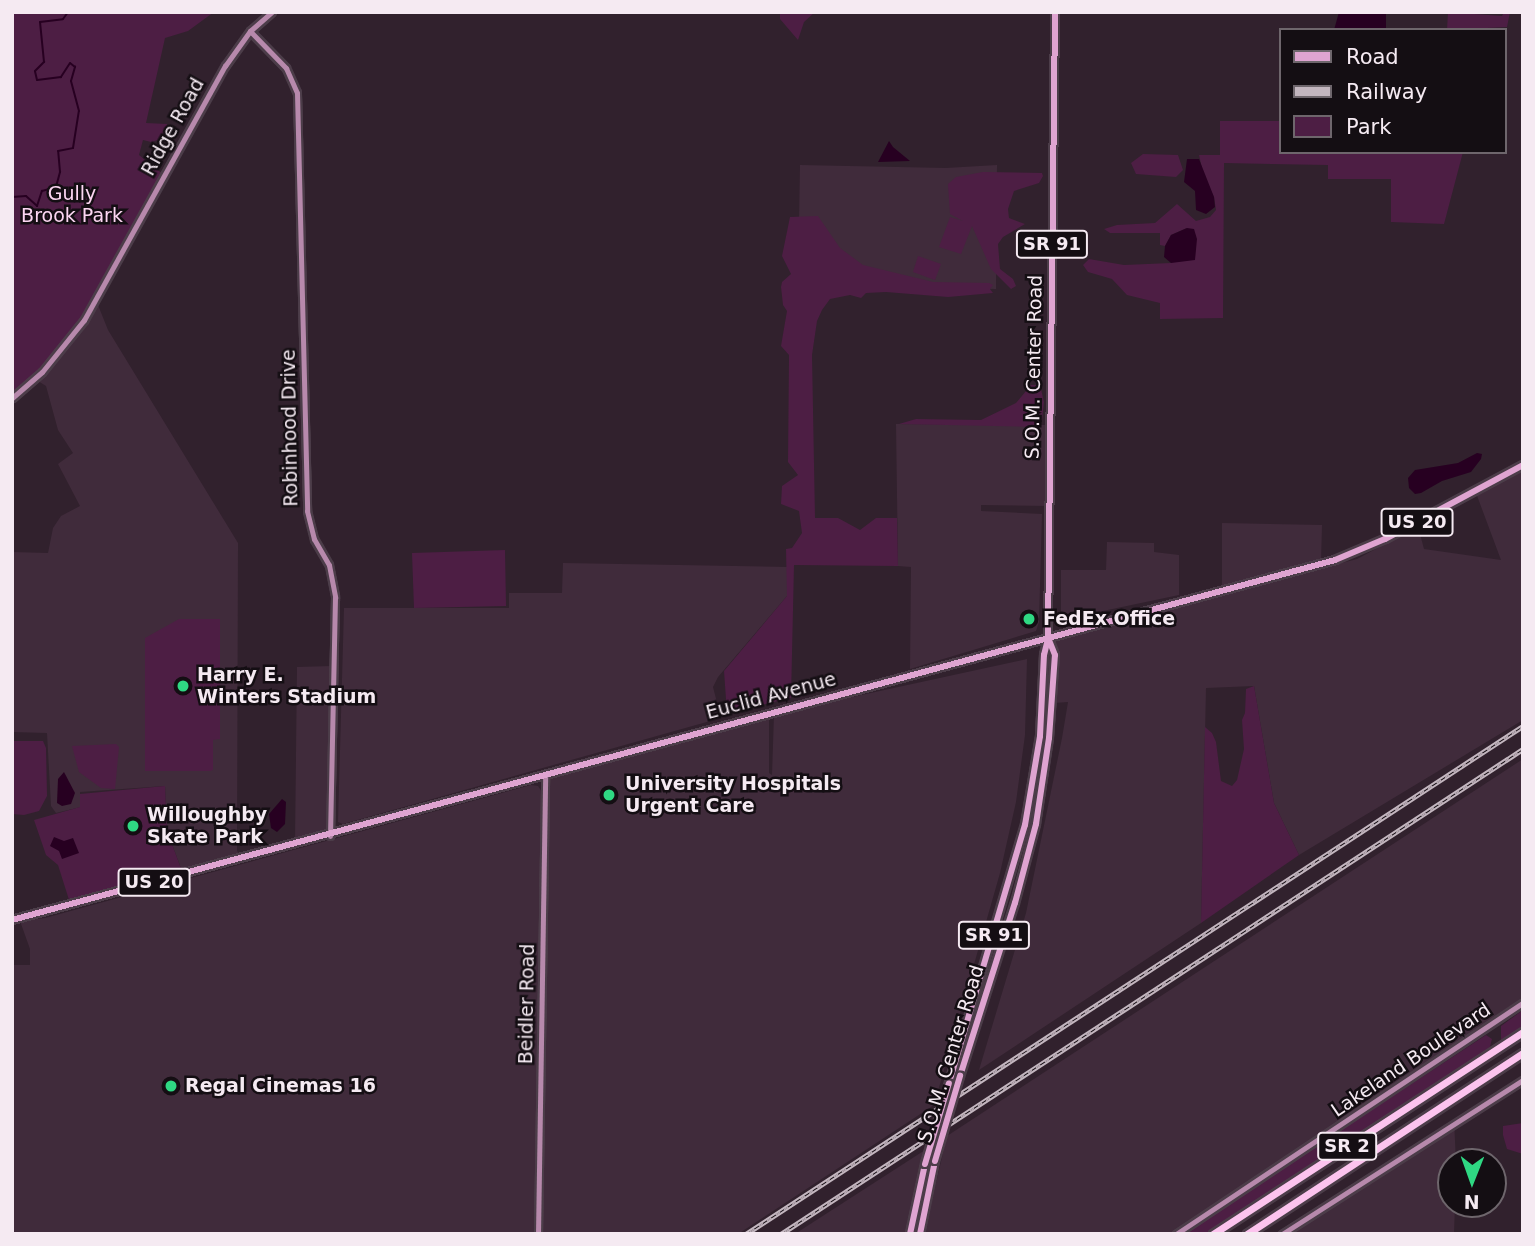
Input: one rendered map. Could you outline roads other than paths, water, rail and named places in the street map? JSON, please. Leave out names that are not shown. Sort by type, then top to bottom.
[{"type":"highway","name":"SR 2","points":[[1213,1234],[1523,1032]]},
{"type":"highway","name":"SR 2","points":[[1247,1234],[1519,1056]]},
{"type":"main road","name":"S.O.M. Center Road","points":[[910,1234],[925,1164],[1026,825],[1040,736],[1044,655],[1048,639],[1055,12]]},
{"type":"main road","name":"Euclid Avenue","points":[[12,920],[330,836],[1350,555],[1523,464]]},
{"type":"main road","name":"S.O.M. Center Road","points":[[920,1234],[935,1161],[1016,903],[1038,815],[1049,738],[1055,655],[1048,639]]},
{"type":"street","name":"Ridge Road","points":[[12,398],[42,372],[84,320],[225,66],[250,31],[272,12]]},
{"type":"street","name":"Robinhood Drive","points":[[250,31],[286,68],[297,93],[307,511],[314,539],[329,565],[335,597],[330,836]]},
{"type":"street","name":"Beidler Road","points":[[538,1234],[545,775]]},
{"type":"street","name":"Lakeland Boulevard","points":[[1176,1234],[1523,1003]]},
{"type":"street","points":[[1282,1234],[1523,1080]]},
{"type":"waterway","points":[[12,197],[26,196],[37,206],[42,191],[56,187],[60,172],[58,151],[73,148],[79,111],[71,81],[75,67],[70,63],[61,77],[37,80],[35,71],[44,62],[40,22],[63,19],[68,12]]},
{"type":"railway","points":[[746,1234],[1523,726]]},
{"type":"railway","points":[[781,1234],[1523,749]]},
{"type":"place","name":"FedEx Office","points":[[1029,619]]},
{"type":"place","name":"Harry E. Winters Stadium","points":[[183,686]]},
{"type":"place","name":"University Hospitals Urgent Care","points":[[609,795]]},
{"type":"place","name":"Willoughby Skate Park","points":[[133,826]]},
{"type":"place","name":"Regal Cinemas 16","points":[[171,1086]]},
{"type":"park label","name":"Gully Brook Park","points":[[72,205]]}]
